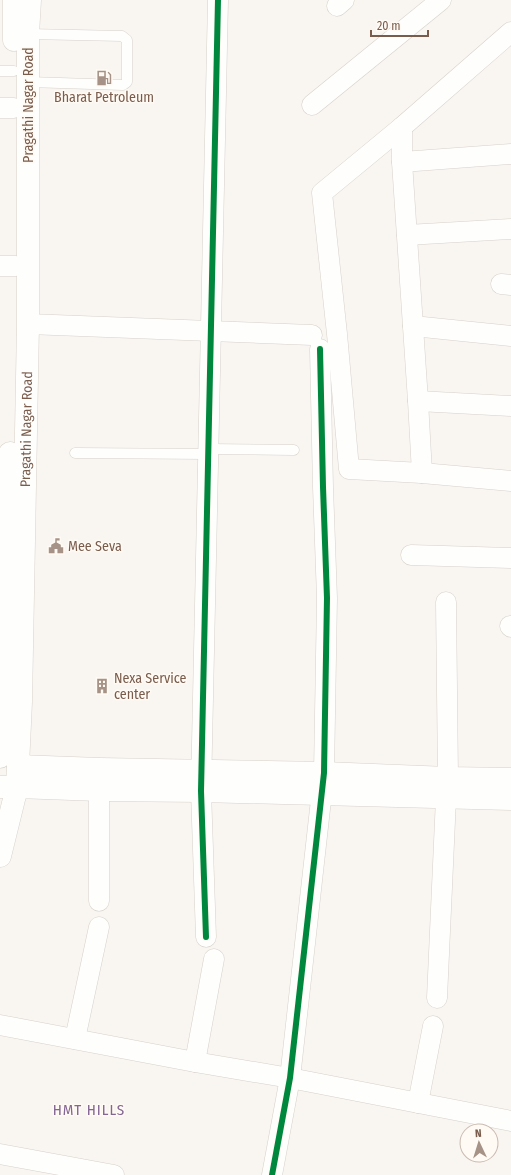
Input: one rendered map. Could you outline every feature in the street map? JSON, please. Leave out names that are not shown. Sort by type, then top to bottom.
[{"type":"main road","name":"Pragathi Nagar Road","points":[[6,763],[21,702],[28,324],[14,75],[14,0]]},
{"type":"main road","name":"Pragathi Nagar Road","points":[[0,856],[8,787],[2,619],[15,331],[8,266],[7,108],[14,75],[28,34],[30,0]]},
{"type":"main road","points":[[6,763],[100,769],[322,794],[447,788],[511,779]]},
{"type":"main road","points":[[8,787],[99,790],[202,780],[324,773],[447,788],[511,799]]},
{"type":"street","points":[[206,937],[202,780],[210,331],[218,0]]},
{"type":"street","points":[[312,105],[441,0]]},
{"type":"street","points":[[511,32],[402,127],[322,193],[338,334],[349,469],[422,473],[511,481]]},
{"type":"street","points":[[402,127],[402,162],[422,473]]},
{"type":"street","points":[[402,162],[511,154]]},
{"type":"street","points":[[407,235],[511,229]]},
{"type":"street","points":[[28,324],[210,331],[316,342],[327,598],[324,773],[290,1078],[272,1175]]},
{"type":"street","points":[[413,326],[511,336]]},
{"type":"street","points":[[418,401],[511,406]]},
{"type":"street","points":[[411,555],[511,558]]},
{"type":"street","points":[[437,998],[447,788],[446,602]]},
{"type":"street","points":[[99,790],[99,901]]},
{"type":"street","points":[[75,1039],[99,927]]},
{"type":"street","points":[[195,1062],[214,959]]},
{"type":"street","points":[[0,1025],[195,1062],[290,1078],[511,1121]]},
{"type":"street","points":[[418,1104],[433,1026]]},
{"type":"street","points":[[0,1154],[114,1175]]},
{"type":"lane","points":[[14,75],[123,85],[127,82],[127,40],[122,36],[28,34]]},
{"type":"lane","points":[[75,452],[294,450]]},
{"type":"cycle path","points":[[206,937],[201,791],[218,0]]},
{"type":"cycle path","points":[[272,1175],[290,1078],[324,773],[327,598],[320,349]]},
{"type":"place","name":"Bharat Petroleum","points":[[104,78]]},
{"type":"place","name":"Mee Seva","points":[[56,546]]},
{"type":"place","name":"Nexa Service center","points":[[102,686]]},
{"type":"district","name":"HMT HILLS","points":[[89,1110]]}]
